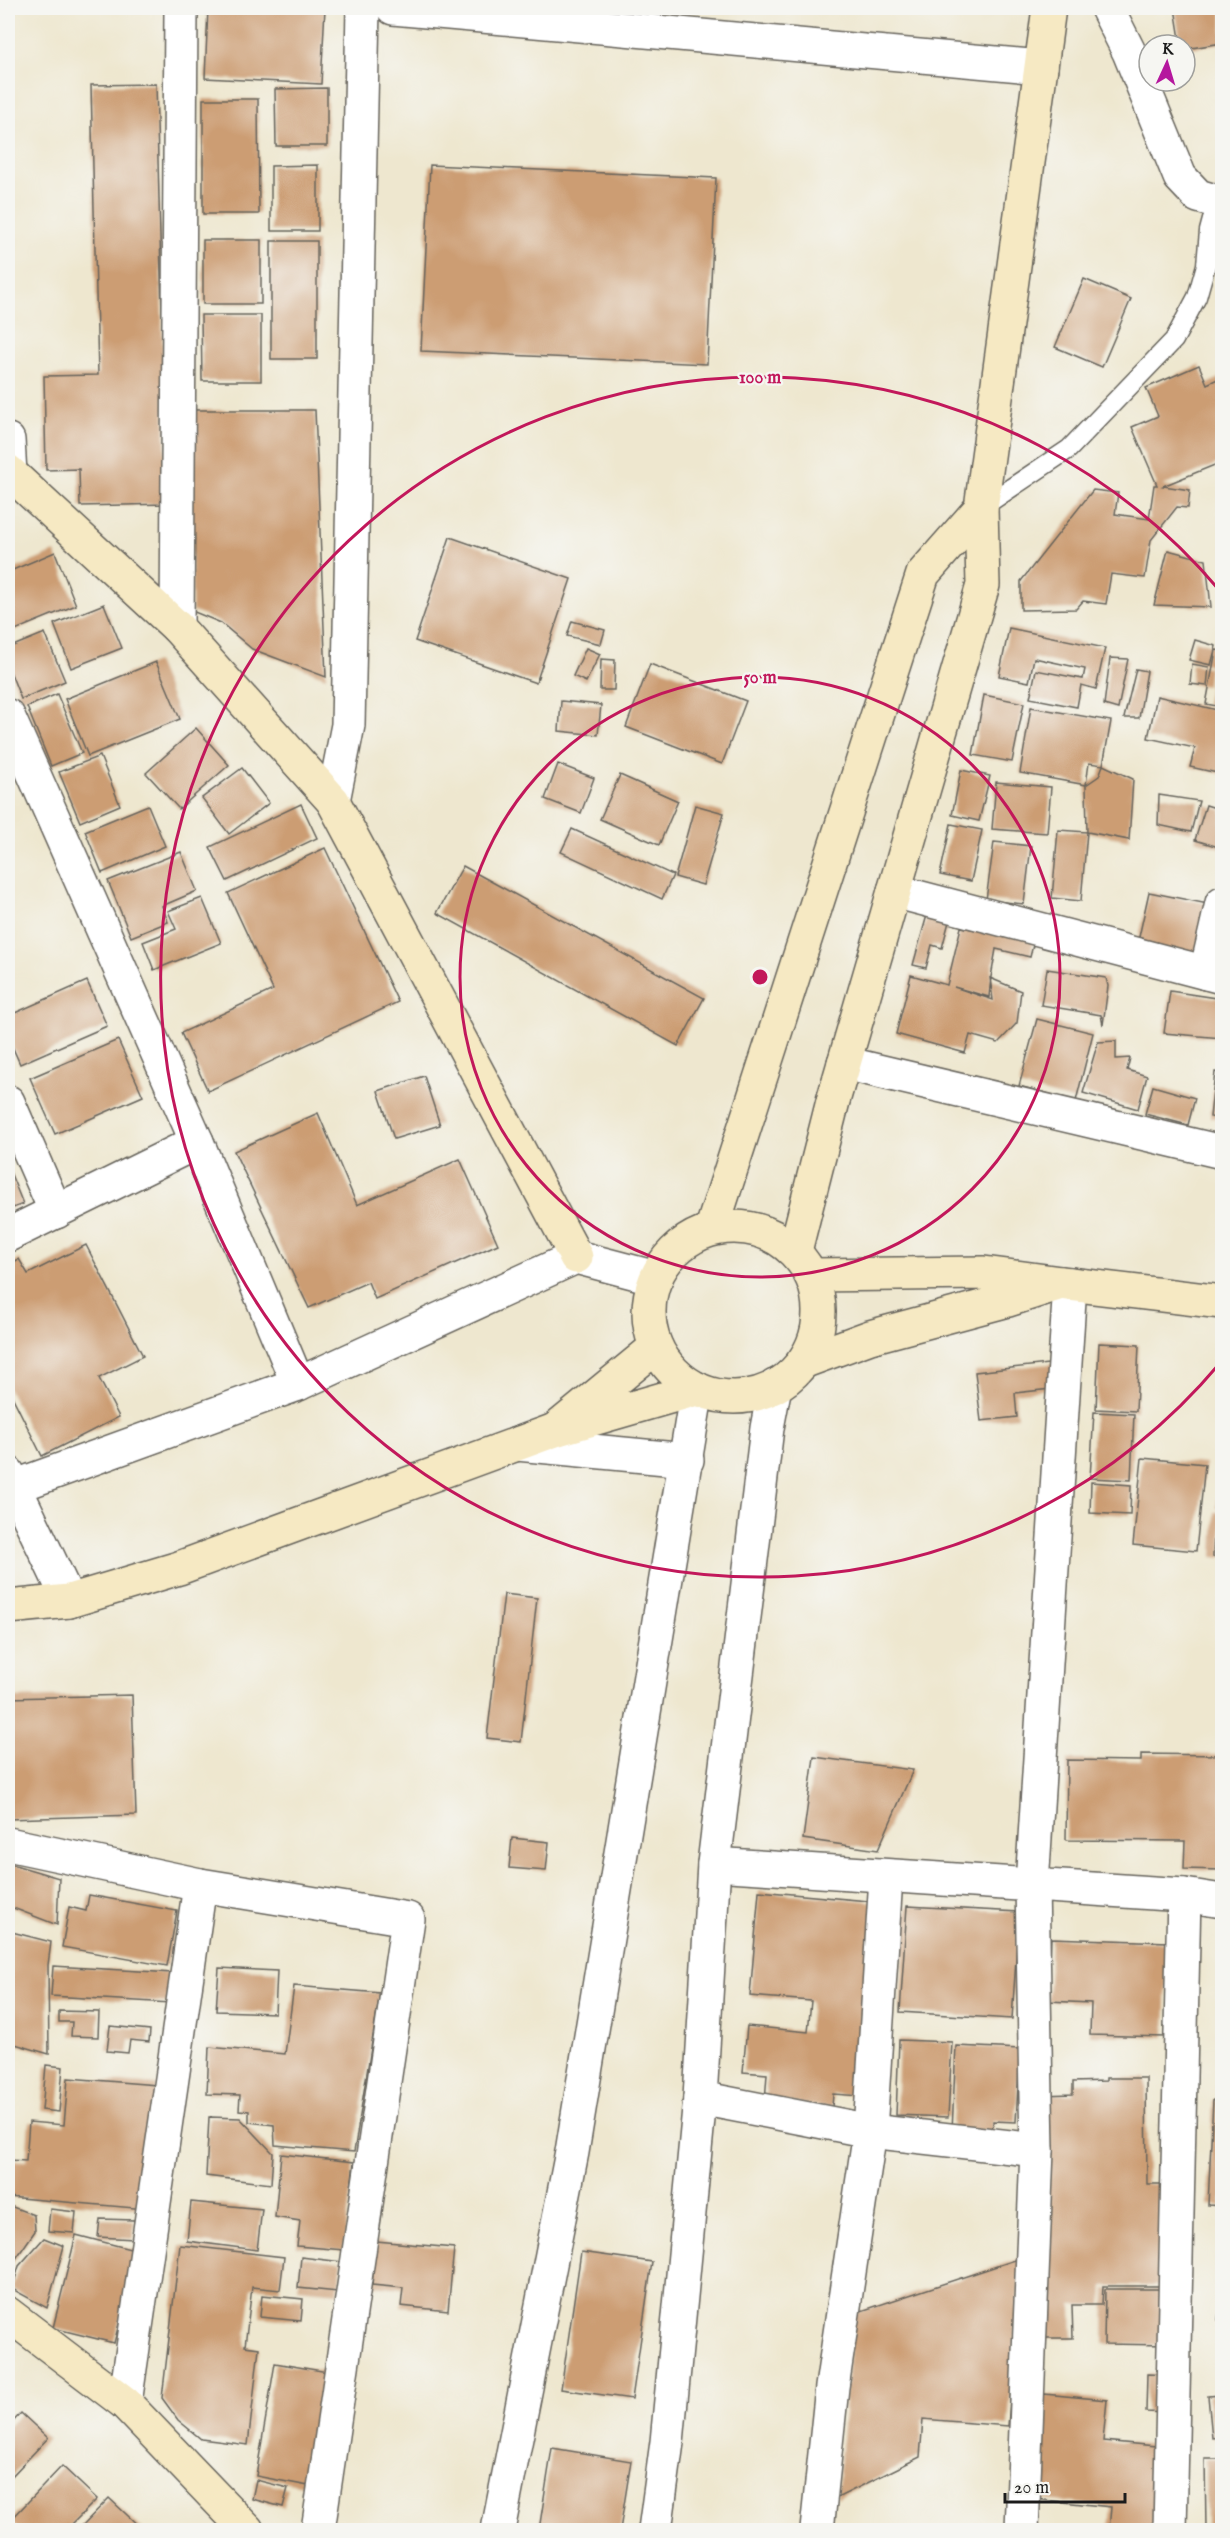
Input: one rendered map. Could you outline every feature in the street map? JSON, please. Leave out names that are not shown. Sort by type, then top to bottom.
[{"type":"street","points":[[177,627],[181,8]]},
{"type":"street","points":[[333,801],[348,725],[363,8]]},
{"type":"street","points":[[393,8],[1041,68]]},
{"type":"street","points":[[804,1263],[844,1063],[983,585],[981,508],[1049,8]]},
{"type":"street","points":[[1107,8],[1129,52],[1180,177],[1198,196],[1220,202]]},
{"type":"street","points":[[8,440],[9,473],[177,627],[333,801],[576,1257]]},
{"type":"street","points":[[712,1228],[923,574],[981,508]]},
{"type":"street","points":[[8,716],[197,1142],[298,1384]]},
{"type":"street","points":[[894,891],[1214,975],[1222,903]]},
{"type":"street","points":[[844,1063],[1222,1152]]},
{"type":"street","points":[[8,1102],[56,1212]]},
{"type":"street","points":[[8,1235],[197,1142]]},
{"type":"street","points":[[742,1226],[771,1234],[804,1263],[820,1305],[817,1334],[805,1361],[783,1382],[756,1394],[726,1397],[697,1389],[673,1372],[656,1347],[648,1319],[651,1289],[656,1278],[664,1262],[685,1241],[712,1228],[742,1226]]},
{"type":"street","points":[[69,1601],[10,1484],[298,1384],[576,1257],[656,1278]]},
{"type":"street","points":[[804,1263],[984,1273],[1222,1302]]},
{"type":"street","points":[[805,1361],[870,1337],[1066,1283]]},
{"type":"street","points":[[1022,2530],[1037,2150],[1032,1885],[1066,1283]]},
{"type":"street","points":[[555,1430],[656,1347]]},
{"type":"street","points":[[655,2530],[667,2442],[700,2098],[714,1864],[767,1428],[775,1386]]},
{"type":"street","points":[[8,1607],[69,1601],[179,1568],[555,1430],[697,1389]]},
{"type":"street","points":[[498,2530],[572,2152],[697,1389]]},
{"type":"street","points":[[517,1444],[687,1460]]},
{"type":"street","points":[[8,1844],[200,1885],[408,1918],[318,2530]]},
{"type":"street","points":[[714,1864],[1184,1895],[1222,1901]]},
{"type":"street","points":[[818,2530],[832,2387],[870,2131],[886,1876]]},
{"type":"street","points":[[125,2403],[200,1885]]},
{"type":"street","points":[[1170,2530],[1184,1895]]},
{"type":"street","points":[[700,2098],[870,2131],[1037,2150]]},
{"type":"street","points":[[8,2314],[125,2403],[247,2530]]},
{"type":"lane","points":[[981,508],[1069,449],[1174,340],[1197,297],[1206,264],[1209,231],[1220,202]]},
{"type":"building","points":[[208,8],[325,8],[321,84],[205,78]]},
{"type":"building","points":[[1175,8],[1222,8],[1222,43],[1197,47],[1197,33],[1179,33]]},
{"type":"building","points":[[156,84],[167,504],[80,506],[79,469],[46,470],[44,376],[98,375],[91,85]]},
{"type":"building","points":[[327,88],[327,146],[276,146],[275,89]]},
{"type":"building","points":[[203,99],[258,99],[259,214],[203,214]]},
{"type":"building","points":[[318,165],[318,231],[271,231],[271,166]]},
{"type":"building","points":[[430,165],[716,178],[707,364],[421,351]]},
{"type":"building","points":[[203,240],[261,240],[261,304],[203,304]]},
{"type":"building","points":[[271,241],[317,241],[317,359],[271,359]]},
{"type":"building","points":[[1084,279],[1131,299],[1102,367],[1055,347]]},
{"type":"building","points":[[201,315],[261,315],[261,381],[202,381]]},
{"type":"building","points":[[1199,365],[1207,384],[1222,377],[1222,462],[1163,486],[1190,490],[1188,508],[1177,507],[1151,540],[1145,578],[1111,574],[1106,604],[1083,601],[1076,609],[1021,610],[1021,581],[1093,490],[1118,493],[1115,514],[1149,519],[1154,485],[1157,485],[1132,427],[1158,416],[1146,388]]},
{"type":"building","points":[[190,410],[315,410],[326,677],[252,649],[221,623],[192,611]]},
{"type":"building","points":[[450,537],[571,579],[536,683],[415,641]]},
{"type":"building","points":[[1168,550],[1206,560],[1211,607],[1154,605]]},
{"type":"building","points":[[55,552],[76,605],[8,633],[8,572]]},
{"type":"building","points":[[104,604],[122,648],[71,668],[54,624]]},
{"type":"building","points":[[572,621],[605,630],[601,644],[567,636]]},
{"type":"building","points":[[1009,628],[1105,648],[1096,689],[1081,685],[1077,707],[1030,698],[1036,670],[1083,679],[1085,669],[1034,658],[1029,682],[999,676]]},
{"type":"building","points":[[45,633],[65,681],[21,699],[8,666],[8,648]]},
{"type":"building","points":[[1195,640],[1216,646],[1211,665],[1189,660]]},
{"type":"building","points":[[586,648],[600,654],[586,682],[573,676]]},
{"type":"building","points":[[1216,650],[1222,651],[1222,707],[1206,704]]},
{"type":"building","points":[[1110,658],[1128,659],[1118,709],[1104,705]]},
{"type":"building","points":[[601,659],[615,660],[614,690],[600,690]]},
{"type":"building","points":[[156,662],[180,719],[88,756],[65,699]]},
{"type":"building","points":[[650,664],[746,701],[722,764],[626,727]]},
{"type":"building","points":[[1192,664],[1209,667],[1207,686],[1190,684]]},
{"type":"building","points":[[1136,669],[1147,671],[1139,718],[1124,718]]},
{"type":"building","points":[[57,694],[82,753],[51,766],[27,707]]},
{"type":"building","points":[[984,695],[1024,703],[1012,762],[973,755]]},
{"type":"building","points":[[1157,696],[1222,711],[1222,774],[1190,767],[1195,748],[1148,738]]},
{"type":"building","points":[[561,701],[601,705],[598,735],[559,731]]},
{"type":"building","points":[[1031,707],[1111,721],[1103,765],[1089,763],[1086,785],[1020,773]]},
{"type":"building","points":[[196,728],[229,765],[179,809],[146,773]]},
{"type":"building","points":[[100,756],[120,805],[80,822],[59,772]]},
{"type":"building","points":[[558,764],[594,778],[581,813],[545,799]]},
{"type":"building","points":[[1103,765],[1133,779],[1129,840],[1087,832],[1086,785],[1099,776]]},
{"type":"building","points":[[242,768],[269,803],[229,834],[202,798]]},
{"type":"building","points":[[961,770],[990,776],[979,821],[952,815]]},
{"type":"building","points":[[620,775],[678,801],[659,845],[600,819]]},
{"type":"building","points":[[996,782],[1051,787],[1047,833],[992,829]]},
{"type":"building","points":[[1159,795],[1199,801],[1191,832],[1158,825]]},
{"type":"building","points":[[301,804],[317,838],[227,881],[210,847]]},
{"type":"building","points":[[148,805],[165,846],[102,873],[85,831]]},
{"type":"building","points":[[695,805],[724,813],[703,885],[675,877]]},
{"type":"building","points":[[1206,805],[1222,810],[1222,848],[1195,840]]},
{"type":"building","points":[[951,824],[982,830],[971,881],[940,875]]},
{"type":"building","points":[[572,829],[673,875],[662,899],[561,852]]},
{"type":"building","points":[[1058,830],[1087,832],[1081,901],[1052,898]]},
{"type":"building","points":[[994,842],[1031,846],[1024,904],[986,900]]},
{"type":"building","points":[[325,848],[398,1002],[208,1091],[181,1033],[273,990],[228,893]]},
{"type":"building","points":[[181,852],[197,891],[162,906],[168,922],[131,937],[108,881]]},
{"type":"building","points":[[463,866],[704,998],[678,1046],[437,913]]},
{"type":"building","points":[[1149,892],[1213,905],[1202,960],[1137,946]]},
{"type":"building","points":[[202,898],[221,943],[154,970],[143,942],[176,929],[168,911]]},
{"type":"building","points":[[929,908],[951,914],[942,948],[932,945],[926,968],[913,965]]},
{"type":"building","points":[[961,927],[999,934],[1036,933],[1030,957],[996,949],[991,978],[1021,991],[1017,1023],[998,1043],[970,1035],[965,1053],[896,1034],[911,975],[947,985]],"holes":[[[991,982],[993,1000],[954,987],[989,997]]]},
{"type":"building","points":[[1047,969],[1106,978],[1108,986],[1103,1025],[1101,1015],[1041,1005]]},
{"type":"building","points":[[87,981],[107,1026],[20,1064],[8,1037],[8,1016]]},
{"type":"building","points":[[1170,991],[1222,999],[1222,1038],[1164,1033]]},
{"type":"building","points":[[1037,1019],[1093,1033],[1076,1101],[1019,1086]]},
{"type":"building","points":[[118,1040],[143,1096],[55,1134],[30,1078]]},
{"type":"building","points":[[1116,1041],[1116,1059],[1130,1058],[1127,1070],[1147,1076],[1138,1109],[1083,1093],[1098,1042]]},
{"type":"building","points":[[1215,1072],[1222,1073],[1222,1119],[1210,1117]]},
{"type":"building","points":[[424,1076],[440,1125],[394,1139],[378,1091]]},
{"type":"building","points":[[1153,1086],[1195,1098],[1188,1125],[1145,1114]]},
{"type":"building","points":[[318,1113],[357,1205],[460,1159],[498,1244],[375,1299],[368,1282],[309,1308],[234,1151]]},
{"type":"building","points":[[8,1167],[23,1204],[8,1210]]},
{"type":"building","points":[[86,1245],[143,1356],[99,1378],[119,1417],[42,1456],[8,1388],[8,1265],[19,1259],[28,1274]]},
{"type":"building","points":[[1099,1343],[1139,1345],[1136,1411],[1096,1409]]},
{"type":"building","points":[[1057,1363],[1060,1388],[1015,1393],[1017,1417],[981,1421],[975,1372]]},
{"type":"building","points":[[1094,1412],[1134,1414],[1131,1480],[1090,1478]]},
{"type":"building","points":[[1221,1442],[1222,1508],[1217,1508]]},
{"type":"building","points":[[1142,1458],[1205,1464],[1196,1551],[1133,1545]]},
{"type":"building","points":[[1091,1482],[1131,1485],[1130,1515],[1090,1513]]},
{"type":"building","points":[[1215,1512],[1222,1512],[1222,1558],[1213,1557]]},
{"type":"building","points":[[504,1594],[537,1598],[521,1742],[487,1738]]},
{"type":"building","points":[[132,1695],[136,1815],[8,1819],[8,1698]]},
{"type":"building","points":[[1141,1754],[1222,1755],[1222,1870],[1184,1869],[1185,1841],[1066,1840],[1067,1760],[1141,1761]]},
{"type":"building","points":[[814,1757],[913,1770],[878,1850],[803,1839]]},
{"type":"building","points":[[512,1838],[549,1842],[546,1871],[509,1868]]},
{"type":"building","points":[[8,1863],[59,1878],[57,1925],[8,1906]]},
{"type":"building","points":[[759,1891],[879,1902],[861,2096],[833,2094],[832,2107],[765,2101],[767,2074],[743,2072],[747,2026],[808,2032],[811,2001],[750,1996]]},
{"type":"building","points":[[89,1895],[177,1911],[167,1966],[62,1947],[69,1907],[86,1911]]},
{"type":"building","points":[[907,1906],[1019,1912],[1012,2019],[900,2012]]},
{"type":"building","points":[[8,1931],[51,1942],[48,1965],[49,2054],[8,2042]]},
{"type":"building","points":[[1051,1938],[1168,1942],[1165,2037],[1090,2035],[1091,2003],[1048,2001]]},
{"type":"building","points":[[53,1966],[173,1973],[171,2003],[51,1996]]},
{"type":"building","points":[[219,1968],[277,1971],[275,2013],[216,2011]]},
{"type":"building","points":[[294,1986],[380,1993],[354,2152],[275,2145],[274,2125],[249,2122],[249,2111],[239,2110],[240,2095],[207,2094],[209,2047],[285,2054]]},
{"type":"building","points":[[59,2011],[99,2012],[98,2037],[71,2036],[72,2022],[59,2022]]},
{"type":"building","points":[[110,2026],[150,2030],[149,2042],[130,2040],[128,2053],[107,2051]]},
{"type":"building","points":[[899,2040],[952,2042],[948,2117],[896,2115]]},
{"type":"building","points":[[956,2046],[1020,2049],[1016,2122],[993,2121],[992,2132],[952,2130]]},
{"type":"building","points":[[46,2065],[63,2067],[59,2112],[42,2110]]},
{"type":"building","points":[[68,2078],[157,2085],[146,2209],[8,2197],[9,2160],[26,2161],[29,2122],[64,2125]]},
{"type":"building","points":[[1106,2078],[1146,2078],[1147,2184],[1168,2184],[1168,2286],[1103,2286],[1102,2305],[1072,2305],[1073,2338],[1043,2338],[1041,2095],[1073,2094],[1073,2082],[1106,2081]]},
{"type":"building","points":[[1213,2100],[1222,2100],[1222,2206],[1208,2205]]},
{"type":"building","points":[[209,2117],[240,2118],[273,2153],[271,2184],[206,2176]]},
{"type":"building","points":[[281,2154],[354,2162],[344,2250],[297,2246],[300,2221],[275,2217]]},
{"type":"building","points":[[191,2202],[262,2209],[257,2250],[187,2241]]},
{"type":"building","points":[[10,2206],[34,2215],[35,2231],[8,2270],[8,2212]]},
{"type":"building","points":[[50,2209],[76,2212],[74,2233],[48,2231]]},
{"type":"building","points":[[100,2219],[134,2220],[134,2239],[98,2237]]},
{"type":"building","points":[[76,2235],[138,2251],[114,2343],[53,2328]]},
{"type":"building","points":[[44,2238],[64,2246],[47,2308],[12,2289],[19,2266]]},
{"type":"building","points":[[376,2241],[454,2248],[448,2311],[401,2306],[403,2288],[372,2285]]},
{"type":"building","points":[[180,2245],[284,2257],[280,2290],[252,2287],[245,2346],[259,2348],[248,2445],[201,2439],[178,2420],[162,2398]]},
{"type":"building","points":[[581,2252],[652,2262],[632,2399],[561,2389]]},
{"type":"building","points":[[301,2257],[342,2262],[338,2292],[298,2288]]},
{"type":"building","points":[[1021,2258],[1008,2426],[923,2419],[920,2457],[837,2498],[852,2314]]},
{"type":"building","points":[[1105,2289],[1170,2289],[1169,2345],[1104,2344]]},
{"type":"building","points":[[262,2295],[303,2299],[301,2321],[260,2317]]},
{"type":"building","points":[[1221,2295],[1222,2320],[1218,2320]]},
{"type":"building","points":[[275,2363],[334,2373],[314,2487],[256,2476]]},
{"type":"building","points":[[1147,2374],[1169,2375],[1168,2413],[1146,2412]]},
{"type":"building","points":[[1044,2394],[1107,2400],[1103,2441],[1166,2447],[1158,2530],[1109,2530],[1111,2507],[1034,2499]]},
{"type":"building","points":[[1222,2395],[1222,2437],[1212,2438],[1208,2396]]},
{"type":"building","points":[[21,2413],[48,2438],[8,2480],[8,2427]]},
{"type":"building","points":[[552,2448],[631,2461],[620,2530],[539,2530]]},
{"type":"building","points":[[1205,2459],[1222,2459],[1222,2530],[1206,2530]]},
{"type":"building","points":[[62,2466],[97,2499],[66,2530],[20,2530],[10,2521]]},
{"type":"building","points":[[256,2480],[288,2488],[283,2507],[252,2499]]},
{"type":"building","points":[[109,2498],[143,2530],[78,2530]]}]
